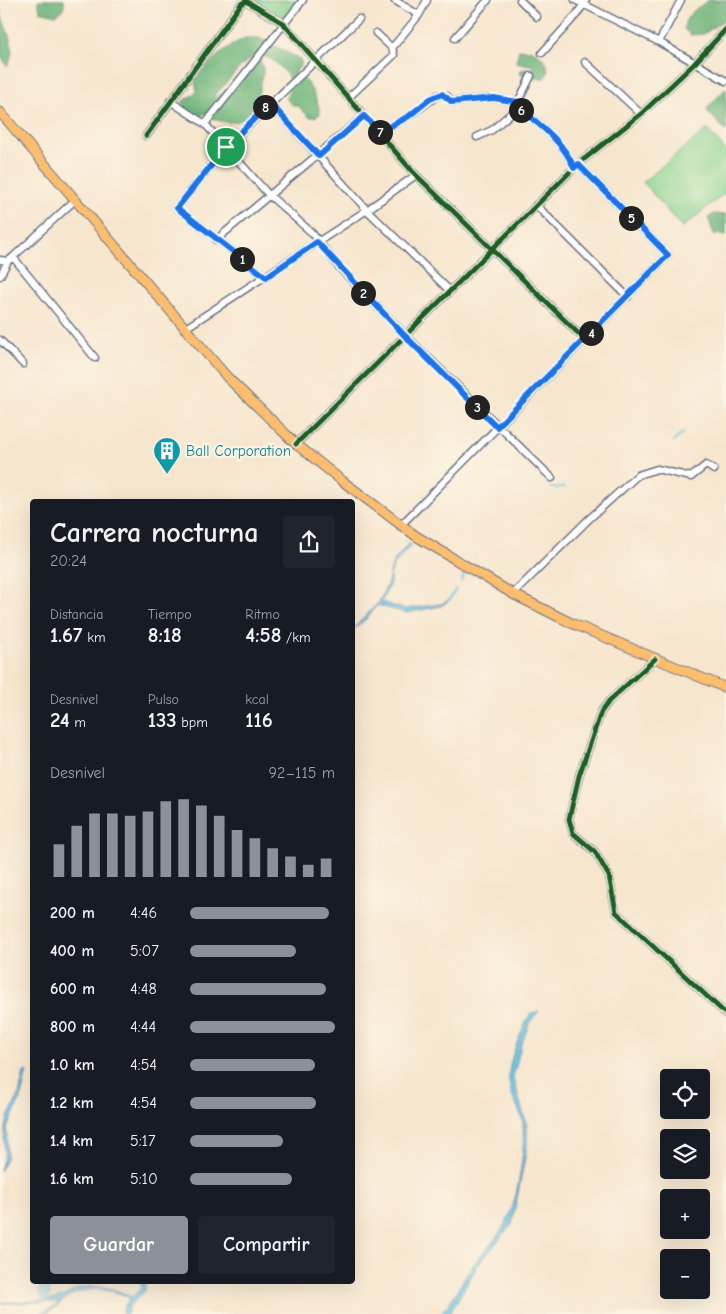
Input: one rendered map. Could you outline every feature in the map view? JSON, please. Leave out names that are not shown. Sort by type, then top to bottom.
[{"type":"highway","points":[[0,112],[184,330],[227,378],[296,444],[400,526],[475,573],[558,617],[726,688]]},
{"type":"street","points":[[205,124],[303,0]]},
{"type":"street","points":[[394,0],[419,15]]},
{"type":"street","points":[[392,48],[419,15],[427,0]]},
{"type":"street","points":[[455,38],[488,0]]},
{"type":"street","points":[[520,0],[537,17]]},
{"type":"street","points":[[575,0],[585,2],[726,81]]},
{"type":"street","points":[[659,42],[681,0]]},
{"type":"street","points":[[146,136],[243,1],[283,23],[416,175],[584,339]]},
{"type":"street","points":[[542,53],[585,2]]},
{"type":"street","points":[[266,277],[177,208],[226,147],[359,19]]},
{"type":"street","points":[[296,444],[576,166],[641,114],[694,64],[726,29]]},
{"type":"street","points":[[349,97],[394,55],[392,48],[376,33]]},
{"type":"street","points":[[586,62],[641,114]]},
{"type":"street","points":[[476,137],[492,130],[518,105],[531,76]]},
{"type":"street","points":[[380,132],[409,116],[438,95],[447,96],[452,102],[494,98],[518,105],[544,129],[576,166],[668,255],[400,526]]},
{"type":"street","points":[[170,101],[205,124],[268,194],[312,233],[317,242],[405,336],[497,427],[552,478]]},
{"type":"street","points":[[270,103],[367,210],[450,291]]},
{"type":"street","points":[[216,240],[268,194],[319,156],[364,116]]},
{"type":"street","points":[[184,330],[367,210],[416,175]]},
{"type":"street","points":[[0,276],[11,259],[74,200]]},
{"type":"street","points":[[536,206],[628,296]]},
{"type":"street","points":[[0,260],[11,259]]},
{"type":"street","points":[[11,259],[95,358]]},
{"type":"street","points":[[0,340],[23,364]]},
{"type":"street","points":[[513,594],[589,519],[638,475],[648,470],[657,469],[691,477],[706,465],[714,470]]},
{"type":"street","points":[[655,659],[609,701],[601,712],[580,776],[569,820],[573,832],[595,852],[609,876],[616,912],[726,1014]]},
{"type":"green space","points":[[38,0],[64,0],[64,5],[56,15],[40,11]]},
{"type":"green space","points":[[252,0],[300,0],[284,19]]},
{"type":"green space","points":[[708,0],[726,0],[726,18],[704,34],[690,35],[684,29],[689,15]]},
{"type":"green space","points":[[0,8],[10,37],[12,51],[7,66],[0,55]]},
{"type":"green space","points":[[245,38],[259,38],[300,59],[302,64],[296,71],[312,90],[320,114],[315,117],[309,117],[298,106],[293,105],[287,100],[290,86],[289,79],[279,66],[265,56],[256,56],[241,66],[214,95],[213,99],[229,90],[255,61],[260,61],[263,67],[263,74],[257,100],[255,107],[246,117],[235,122],[222,122],[205,113],[200,117],[185,113],[182,102],[197,92],[195,80],[218,56]]},
{"type":"green space","points":[[519,50],[531,51],[542,57],[547,66],[545,78],[528,79],[521,75],[520,70],[535,68],[534,66],[516,62]]},
{"type":"green space","points":[[726,88],[726,131],[706,110]]},
{"type":"green space","points":[[707,129],[726,151],[726,192],[682,228],[643,182]]},
{"type":"green space","points":[[714,214],[726,215],[726,236],[714,234],[708,218]]},
{"type":"water","points":[[409,543],[411,545],[394,564],[390,575],[390,584],[381,602],[405,609],[441,604],[451,599],[441,606],[406,613],[377,605],[366,619],[355,627],[379,602],[387,585],[393,562]]},
{"type":"water","points":[[539,1011],[530,1022],[521,1045],[513,1078],[527,1126],[527,1147],[512,1224],[478,1265],[449,1314],[440,1314],[479,1257],[503,1228],[513,1206],[522,1163],[523,1124],[510,1087],[510,1065],[523,1028],[531,1013]]},
{"type":"water","points":[[27,1071],[21,1097],[7,1129],[7,1156],[0,1171],[5,1152],[4,1138],[8,1117],[19,1095],[24,1072]]},
{"type":"water","points":[[140,1284],[145,1284],[145,1291],[130,1305],[127,1314],[123,1314],[123,1309],[130,1298],[122,1294],[96,1289],[79,1292],[56,1306],[59,1302],[0,1303],[45,1300],[39,1293],[40,1285],[49,1287],[50,1295],[47,1300],[60,1298],[77,1289],[90,1286],[120,1291],[132,1297],[141,1288]]},
{"type":"water","points":[[56,1306],[43,1314],[39,1314]]},
{"type":"waterway","points":[[674,441],[683,433]]},
{"type":"waterway","points":[[550,488],[565,487]]},
{"type":"waterway","points":[[461,581],[467,570]]},
{"type":"waterway","points":[[449,600],[456,589]]},
{"type":"cycle path","points":[[146,136],[241,4],[246,1],[283,23],[413,172],[584,339]]},
{"type":"cycle path","points":[[296,444],[578,164],[641,114],[694,64],[726,29]]},
{"type":"cycle path","points":[[655,659],[609,701],[601,712],[579,776],[569,819],[573,833],[595,852],[609,876],[616,912],[726,1014]]},
{"type":"place","name":"Ball Corporation","points":[[167,475]]},
{"type":"route","points":[[438,95],[447,96],[452,102],[464,99],[494,98],[518,102],[518,107],[544,129],[563,149],[570,158],[574,168],[578,164],[668,255],[497,427],[405,336],[317,242],[266,277],[177,208],[226,147],[270,103],[319,156],[364,116],[380,132],[409,116],[438,95]]}]
